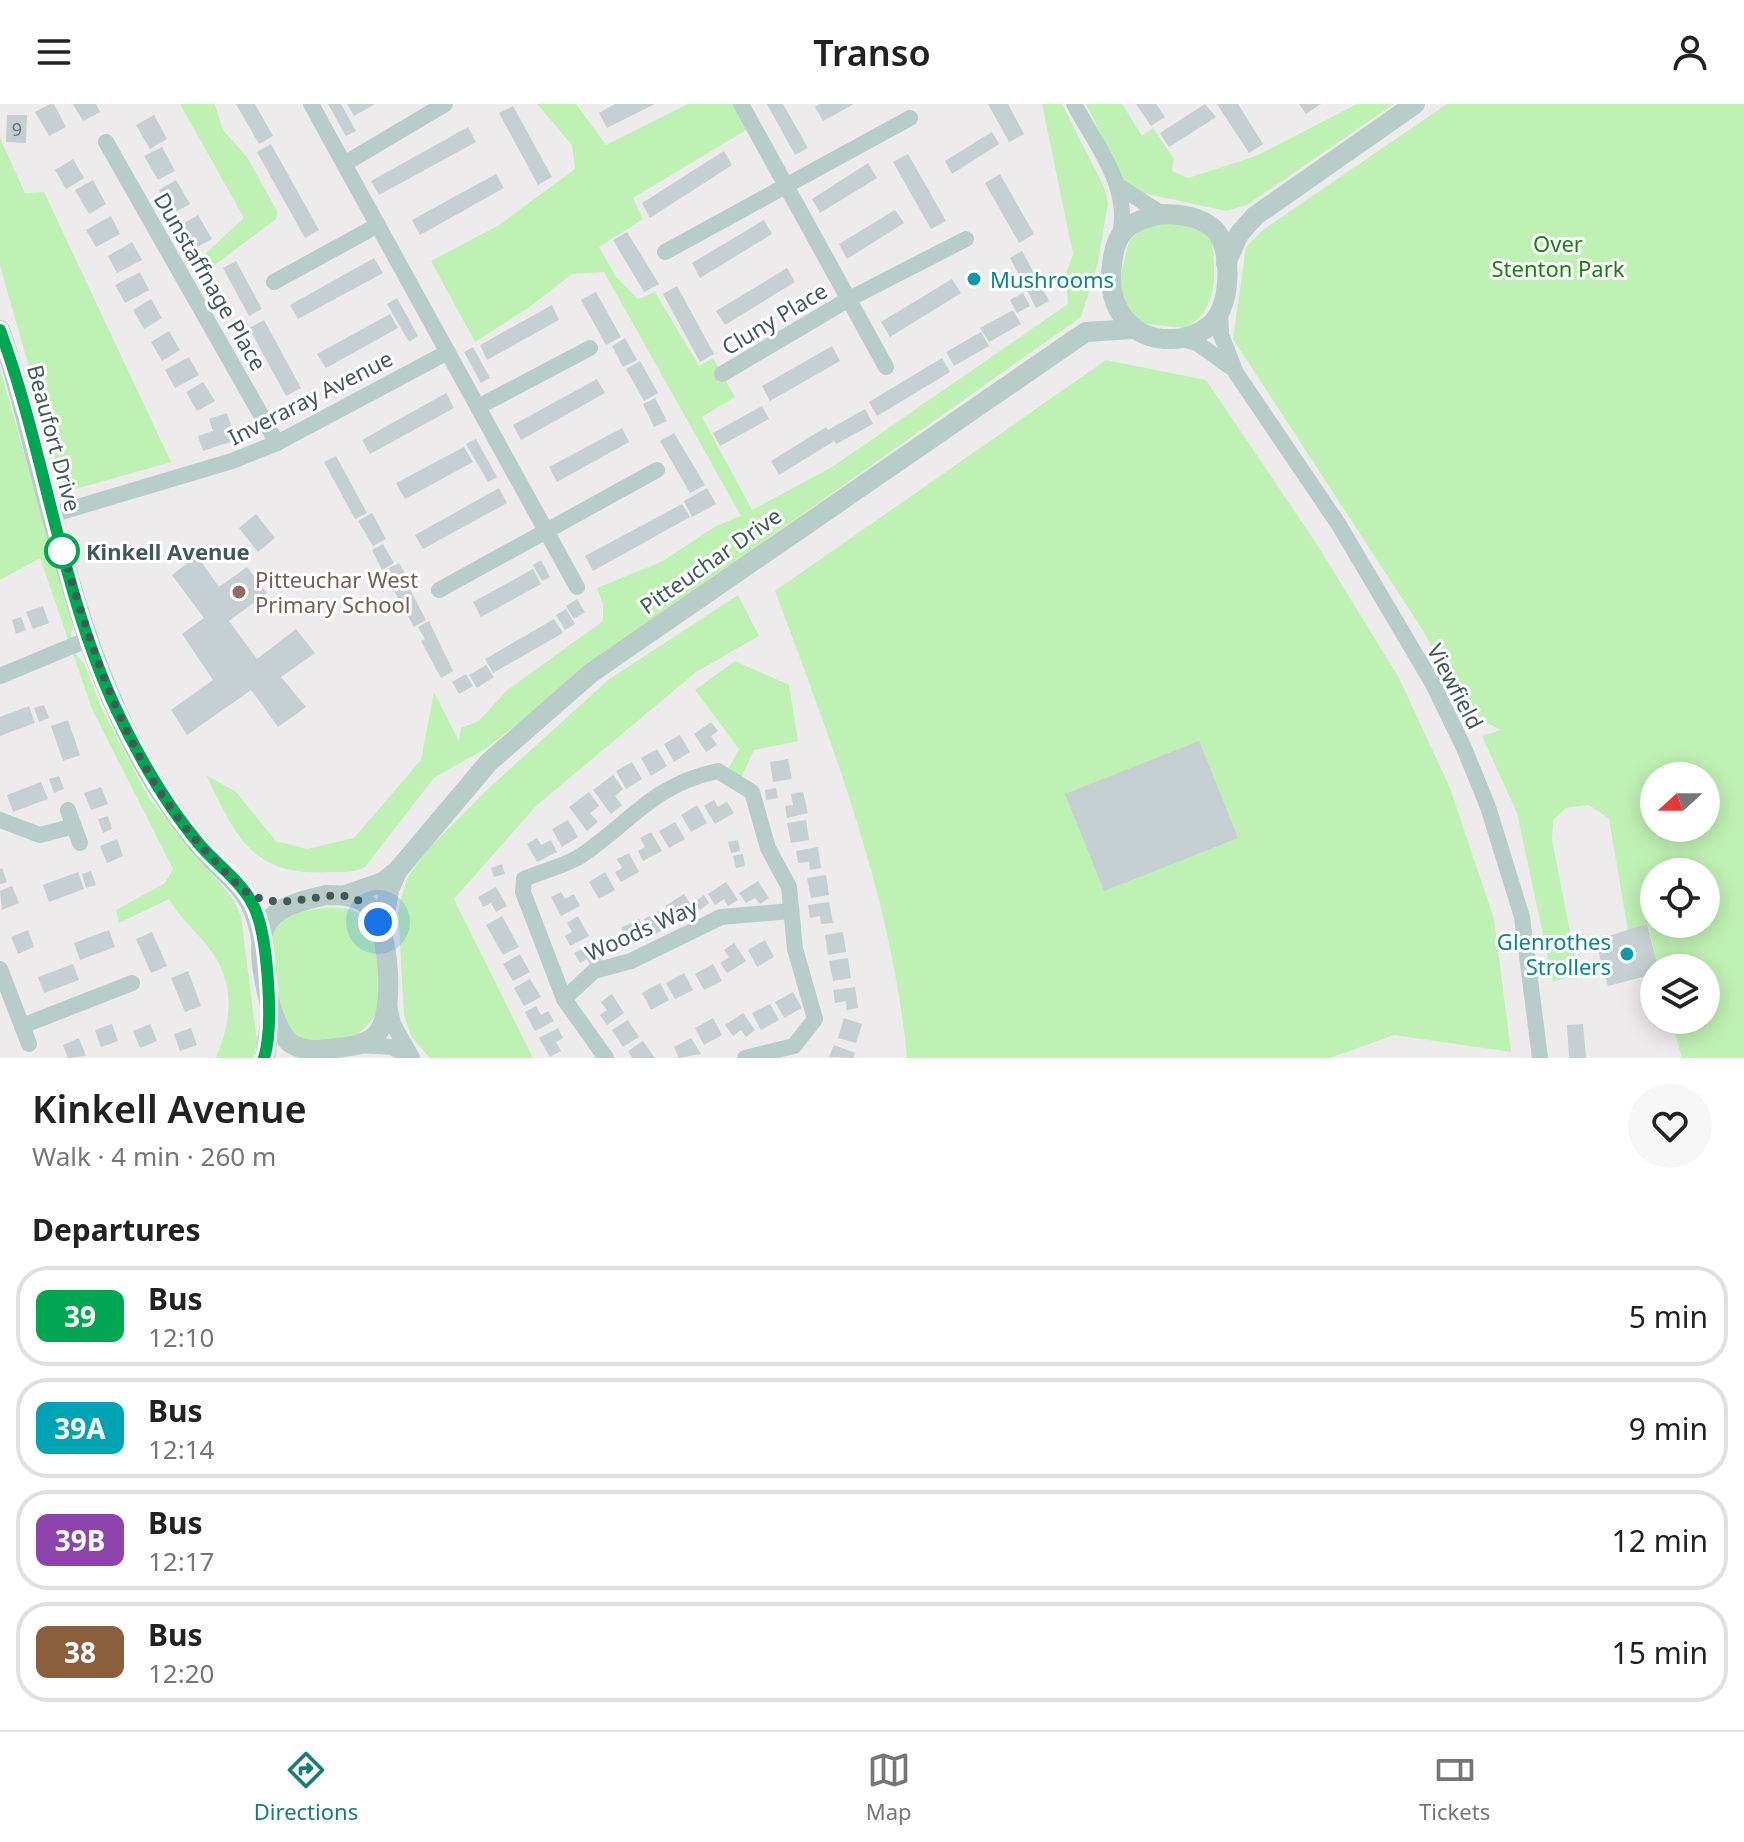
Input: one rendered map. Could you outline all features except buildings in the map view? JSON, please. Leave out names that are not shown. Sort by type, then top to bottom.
[{"type":"street","points":[[311,104],[577,587]]},
{"type":"street","points":[[344,164],[445,104]]},
{"type":"street","name":"Cluny Place","points":[[741,104],[886,367]]},
{"type":"street","points":[[1074,104],[1125,205],[1113,259],[1111,292],[1118,312],[1133,329]]},
{"type":"street","points":[[1086,332],[1133,329],[1178,338],[1202,331],[1215,320],[1220,308],[1226,263],[1239,234],[1255,216],[1415,104]]},
{"type":"street","points":[[665,252],[784,184],[910,118]]},
{"type":"street","name":"Dunstaffnage Place","points":[[106,142],[277,443]]},
{"type":"street","points":[[1118,186],[1136,201],[1162,214]]},
{"type":"street","points":[[1120,234],[1137,221],[1162,214],[1180,214],[1201,221],[1236,222],[1255,216]]},
{"type":"street","points":[[1201,221],[1221,238],[1226,263]]},
{"type":"street","points":[[274,282],[378,225]]},
{"type":"street","name":"Cluny Place","points":[[722,374],[849,299],[966,239]]},
{"type":"street","name":"Pitteuchar Drive","points":[[346,895],[383,882],[398,870],[488,763],[591,673],[793,530],[1086,332],[1111,292]]},
{"type":"street","name":"Viewfield","points":[[1220,308],[1221,335],[1236,373],[1339,525],[1433,684],[1464,748],[1488,807],[1522,917],[1540,1058]]},
{"type":"street","name":"Beaufort Drive","points":[[0,330],[51,515],[89,639],[116,709],[155,783],[201,846],[245,891],[258,918],[262,945]]},
{"type":"street","name":"Viewfield","points":[[1178,338],[1197,343],[1236,373]]},
{"type":"street","points":[[478,407],[590,348]]},
{"type":"street","name":"Inveraray Avenue","points":[[51,515],[232,461],[277,443],[448,352]]},
{"type":"street","points":[[439,590],[657,470]]},
{"type":"street","points":[[0,676],[89,639]]},
{"type":"street","points":[[606,1058],[564,999],[523,892],[524,879],[581,856],[686,777],[718,771],[752,792],[768,848],[789,887],[795,949],[815,1019],[794,1046],[745,1058]]},
{"type":"street","points":[[68,810],[80,843]]},
{"type":"street","points":[[0,820],[40,835],[74,826]]},
{"type":"street","name":"Pitteuchar Drive","points":[[382,933],[389,890],[398,870]]},
{"type":"street","name":"Beaufort Drive","points":[[245,891],[264,900],[296,903]]},
{"type":"street","points":[[265,1058],[271,1015],[262,945],[264,930],[273,918],[296,903],[326,895],[346,895],[371,907],[382,933],[393,1024],[411,1058]]},
{"type":"street","name":"Woods Way","points":[[564,999],[594,971],[631,961],[721,917],[791,911]]},
{"type":"street","points":[[0,969],[29,1044]]},
{"type":"street","points":[[22,1026],[132,983]]},
{"type":"street","points":[[355,1045],[373,1038],[381,1029],[387,1017],[388,1000]]},
{"type":"street","points":[[271,1015],[294,1046],[313,1050]]},
{"type":"street","points":[[288,1058],[313,1050],[355,1045],[392,1047],[411,1058]]},
{"type":"green space","points":[[180,104],[215,104],[223,130],[247,157],[277,211],[276,219],[200,276],[195,263],[244,218]]},
{"type":"green space","points":[[537,104],[576,104],[606,145],[688,104],[741,104],[753,126],[633,198],[643,219],[599,247],[616,277],[638,299],[655,292],[699,366],[713,358],[735,397],[702,417],[752,510],[832,467],[1068,304],[1065,276],[1073,254],[1042,104],[1062,104],[1104,187],[1108,203],[1098,263],[1081,317],[619,644],[488,747],[434,778],[365,867],[352,871],[302,872],[281,867],[249,848],[226,816],[206,775],[236,792],[276,841],[307,849],[354,838],[421,760],[434,692],[459,741],[461,728],[479,721],[506,691],[603,621],[603,604],[597,588],[663,561],[716,526],[741,516],[604,272],[572,274],[528,308],[475,342],[431,261],[499,225],[575,169],[572,145]]},
{"type":"green space","points":[[1086,104],[1122,104],[1142,136],[1153,128],[1174,159],[1172,171],[1188,178],[1256,156],[1357,104],[1394,104],[1247,205],[1226,211],[1143,193],[1123,180]]},
{"type":"green space","name":"Over Stenton Park","points":[[1447,104],[1744,104],[1744,1058],[1682,1058],[1675,1034],[1720,1034],[1720,954],[1655,954],[1651,938],[1720,938],[1720,858],[1640,858],[1640,927],[1628,931],[1609,819],[1589,805],[1566,808],[1553,820],[1552,839],[1578,974],[1553,982],[1517,813],[1482,736],[1501,730],[1487,723],[1476,727],[1422,629],[1233,339],[1246,247],[1264,229]]},
{"type":"green space","points":[[0,138],[25,193],[44,192],[171,462],[65,492],[0,266]]},
{"type":"green space","points":[[1166,223],[1189,226],[1211,236],[1214,276],[1210,300],[1196,321],[1184,328],[1147,324],[1131,317],[1118,287],[1129,241],[1141,230]]},
{"type":"green space","points":[[1106,360],[1206,380],[1318,546],[1399,678],[1450,788],[1494,919],[1511,1052],[1394,1035],[1330,1058],[907,1058],[888,938],[873,879],[837,762],[775,591]]},
{"type":"green space","points":[[0,369],[73,625],[70,644],[40,558],[0,580]]},
{"type":"green space","points":[[738,595],[759,636],[696,672],[536,806],[454,899],[533,1058],[430,1058],[411,1036],[404,1015],[398,911],[407,878],[428,849],[489,788],[608,680]]},
{"type":"green space","points":[[72,650],[84,663],[102,709],[149,798],[234,900],[241,917],[257,1042],[253,1058],[216,1058],[228,1015],[223,973],[208,947],[169,899],[119,923],[116,910],[165,883],[173,869],[92,709]]},
{"type":"green space","points":[[735,661],[789,685],[798,741],[754,750],[738,784],[725,775],[739,749],[695,690]]},
{"type":"green space","points":[[331,907],[356,912],[369,930],[377,958],[379,1001],[373,1018],[357,1035],[312,1041],[296,1035],[282,1012],[275,979],[272,937],[289,917]]},
{"type":"bus line","name":"39","points":[[0,330],[51,515],[89,639],[116,709],[155,783],[201,846],[245,891],[258,918],[271,1015],[270,1038],[264,1058]]},
{"type":"place","name":"Mushrooms","points":[[974,279]]},
{"type":"place","name":"Kinkell Avenue","points":[[62,551]]},
{"type":"place","name":"Pitteuchar West Primary School","points":[[239,592]]},
{"type":"place","name":"Glenrothes Strollers","points":[[1627,954]]},
{"type":"route","points":[[62,551],[59,539],[89,639],[116,709],[155,783],[201,846],[245,891],[264,900],[296,903],[326,895],[346,895],[371,907],[378,922]]}]
